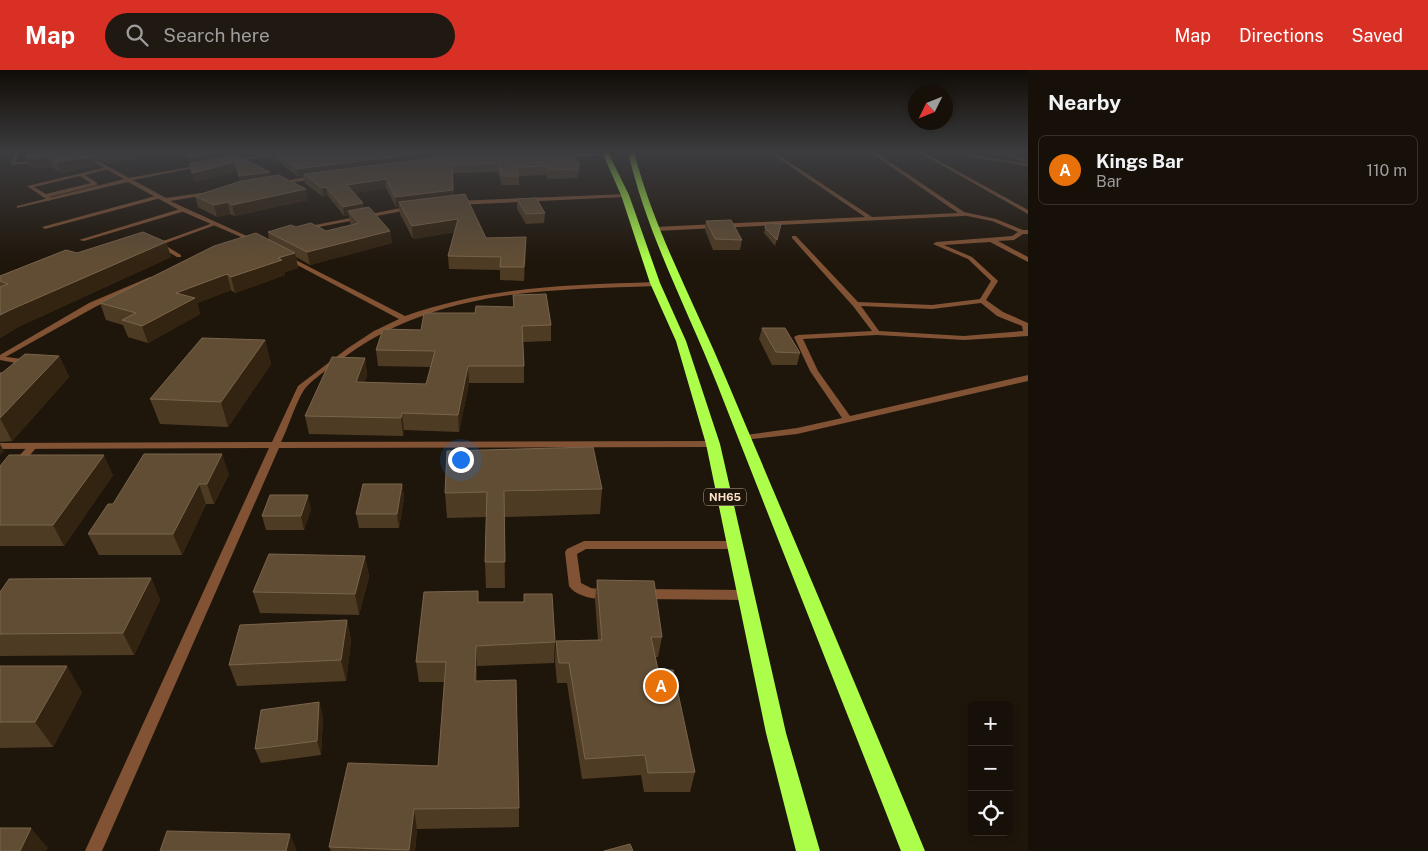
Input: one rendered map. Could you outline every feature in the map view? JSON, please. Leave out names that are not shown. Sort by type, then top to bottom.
[{"type":"highway","name":"NH65","points":[[622,188],[656,284],[681,341],[714,444],[776,733],[808,851]]},
{"type":"highway","points":[[640,188],[676,282],[705,340],[746,438],[913,851]]},
{"type":"street","points":[[33,188],[47,198],[90,188]]},
{"type":"street","points":[[19,207],[80,188]]},
{"type":"street","points":[[144,188],[183,210],[254,241],[263,242]]},
{"type":"street","points":[[826,188],[870,218]]},
{"type":"street","points":[[926,188],[964,214]]},
{"type":"street","points":[[987,188],[1026,210]]},
{"type":"street","points":[[45,227],[162,198],[221,191]]},
{"type":"street","points":[[445,204],[503,199],[625,195]]},
{"type":"street","points":[[299,229],[417,207]]},
{"type":"street","points":[[82,240],[183,210]]},
{"type":"street","points":[[655,230],[964,214],[994,220],[1025,232]]},
{"type":"street","points":[[179,256],[158,244],[215,224]]},
{"type":"street","points":[[982,301],[995,281],[970,258],[936,244],[1014,238],[1025,232]]},
{"type":"street","points":[[794,238],[856,304],[877,333]]},
{"type":"street","points":[[992,240],[1028,260]]},
{"type":"street","points":[[245,244],[254,241]]},
{"type":"street","points":[[281,255],[405,319]]},
{"type":"street","points":[[0,358],[92,305],[156,277]]},
{"type":"street","points":[[93,851],[274,444],[301,388],[334,360],[372,336],[405,319],[456,302],[516,290],[656,284]]},
{"type":"street","points":[[847,418],[814,371],[798,337],[877,333],[964,338],[1028,333],[1026,325],[1000,314],[982,301],[932,307],[856,304]]},
{"type":"street","points":[[0,358],[18,361],[28,368],[27,372],[20,377]]},
{"type":"street","points":[[746,438],[797,431],[1028,378]]},
{"type":"street","points":[[0,446],[714,444]]},
{"type":"street","points":[[0,484],[33,446]]},
{"type":"street","points":[[735,544],[584,545],[571,552],[575,586],[589,593],[746,595]]},
{"type":"building","points":[[218,188],[306,189],[232,205],[228,202],[214,205],[195,196]]},
{"type":"building","points":[[327,188],[350,188],[363,203],[343,207]]},
{"type":"building","points":[[391,188],[453,188],[453,190],[395,197]]},
{"type":"building","points":[[465,194],[486,238],[526,237],[524,267],[500,267],[501,257],[448,256],[458,219],[412,226],[399,202]]},
{"type":"building","points":[[536,198],[545,213],[526,214],[517,199]]},
{"type":"building","points":[[369,207],[390,231],[307,252],[268,232],[291,225],[296,227],[311,223],[326,231],[359,223],[348,211]]},
{"type":"building","points":[[731,220],[742,240],[715,239],[706,221]]},
{"type":"building","points":[[766,223],[781,224],[777,240],[765,228]]},
{"type":"building","points":[[143,232],[166,242],[0,315],[0,287],[8,284],[0,281],[0,276],[66,250],[77,253]]},
{"type":"building","points":[[256,233],[295,253],[278,258],[282,260],[231,277],[227,274],[176,293],[195,298],[142,326],[122,320],[136,313],[100,303],[214,246]]},
{"type":"building","points":[[546,294],[551,325],[522,326],[524,366],[468,366],[458,415],[402,413],[401,418],[305,416],[332,357],[365,358],[356,382],[426,384],[435,351],[376,350],[383,329],[421,330],[424,313],[475,313],[476,306],[514,307],[513,295]]},
{"type":"building","points":[[762,328],[785,328],[800,353],[776,352]]},
{"type":"building","points":[[202,338],[265,340],[221,402],[150,399]]},
{"type":"building","points":[[25,354],[59,356],[0,418],[0,373]]},
{"type":"building","points":[[593,447],[602,489],[504,491],[505,562],[485,562],[487,492],[445,493],[447,451]]},
{"type":"building","points":[[144,454],[222,454],[207,484],[199,484],[173,534],[88,534],[108,504],[113,504]]},
{"type":"building","points":[[9,455],[104,455],[53,525],[0,525],[0,466]]},
{"type":"building","points":[[363,484],[402,484],[397,514],[356,514]]},
{"type":"building","points":[[270,495],[308,495],[301,516],[262,516]]},
{"type":"building","points":[[269,554],[365,556],[355,594],[253,592]]},
{"type":"building","points":[[151,578],[123,633],[0,634],[0,592],[9,579]]},
{"type":"building","points":[[597,580],[654,581],[662,637],[651,637],[658,670],[673,670],[695,772],[648,773],[645,755],[585,759],[569,663],[559,663],[556,641],[602,640]]},
{"type":"building","points":[[478,591],[478,602],[524,602],[524,594],[552,594],[555,642],[476,646],[475,681],[516,680],[519,808],[414,809],[409,850],[329,847],[348,763],[438,766],[446,662],[416,662],[424,592]]},
{"type":"building","points":[[347,620],[341,660],[229,665],[240,625]]},
{"type":"building","points":[[0,666],[67,666],[35,722],[0,722]]},
{"type":"building","points":[[319,702],[317,741],[255,749],[261,710]]},
{"type":"building","points":[[0,828],[31,828],[20,851],[0,851]]},
{"type":"building","points":[[167,831],[290,834],[286,851],[160,851]]},
{"type":"building","points":[[630,844],[633,851],[604,851]]},
{"type":"place","name":"Kings Bar","points":[[661,686]]}]
